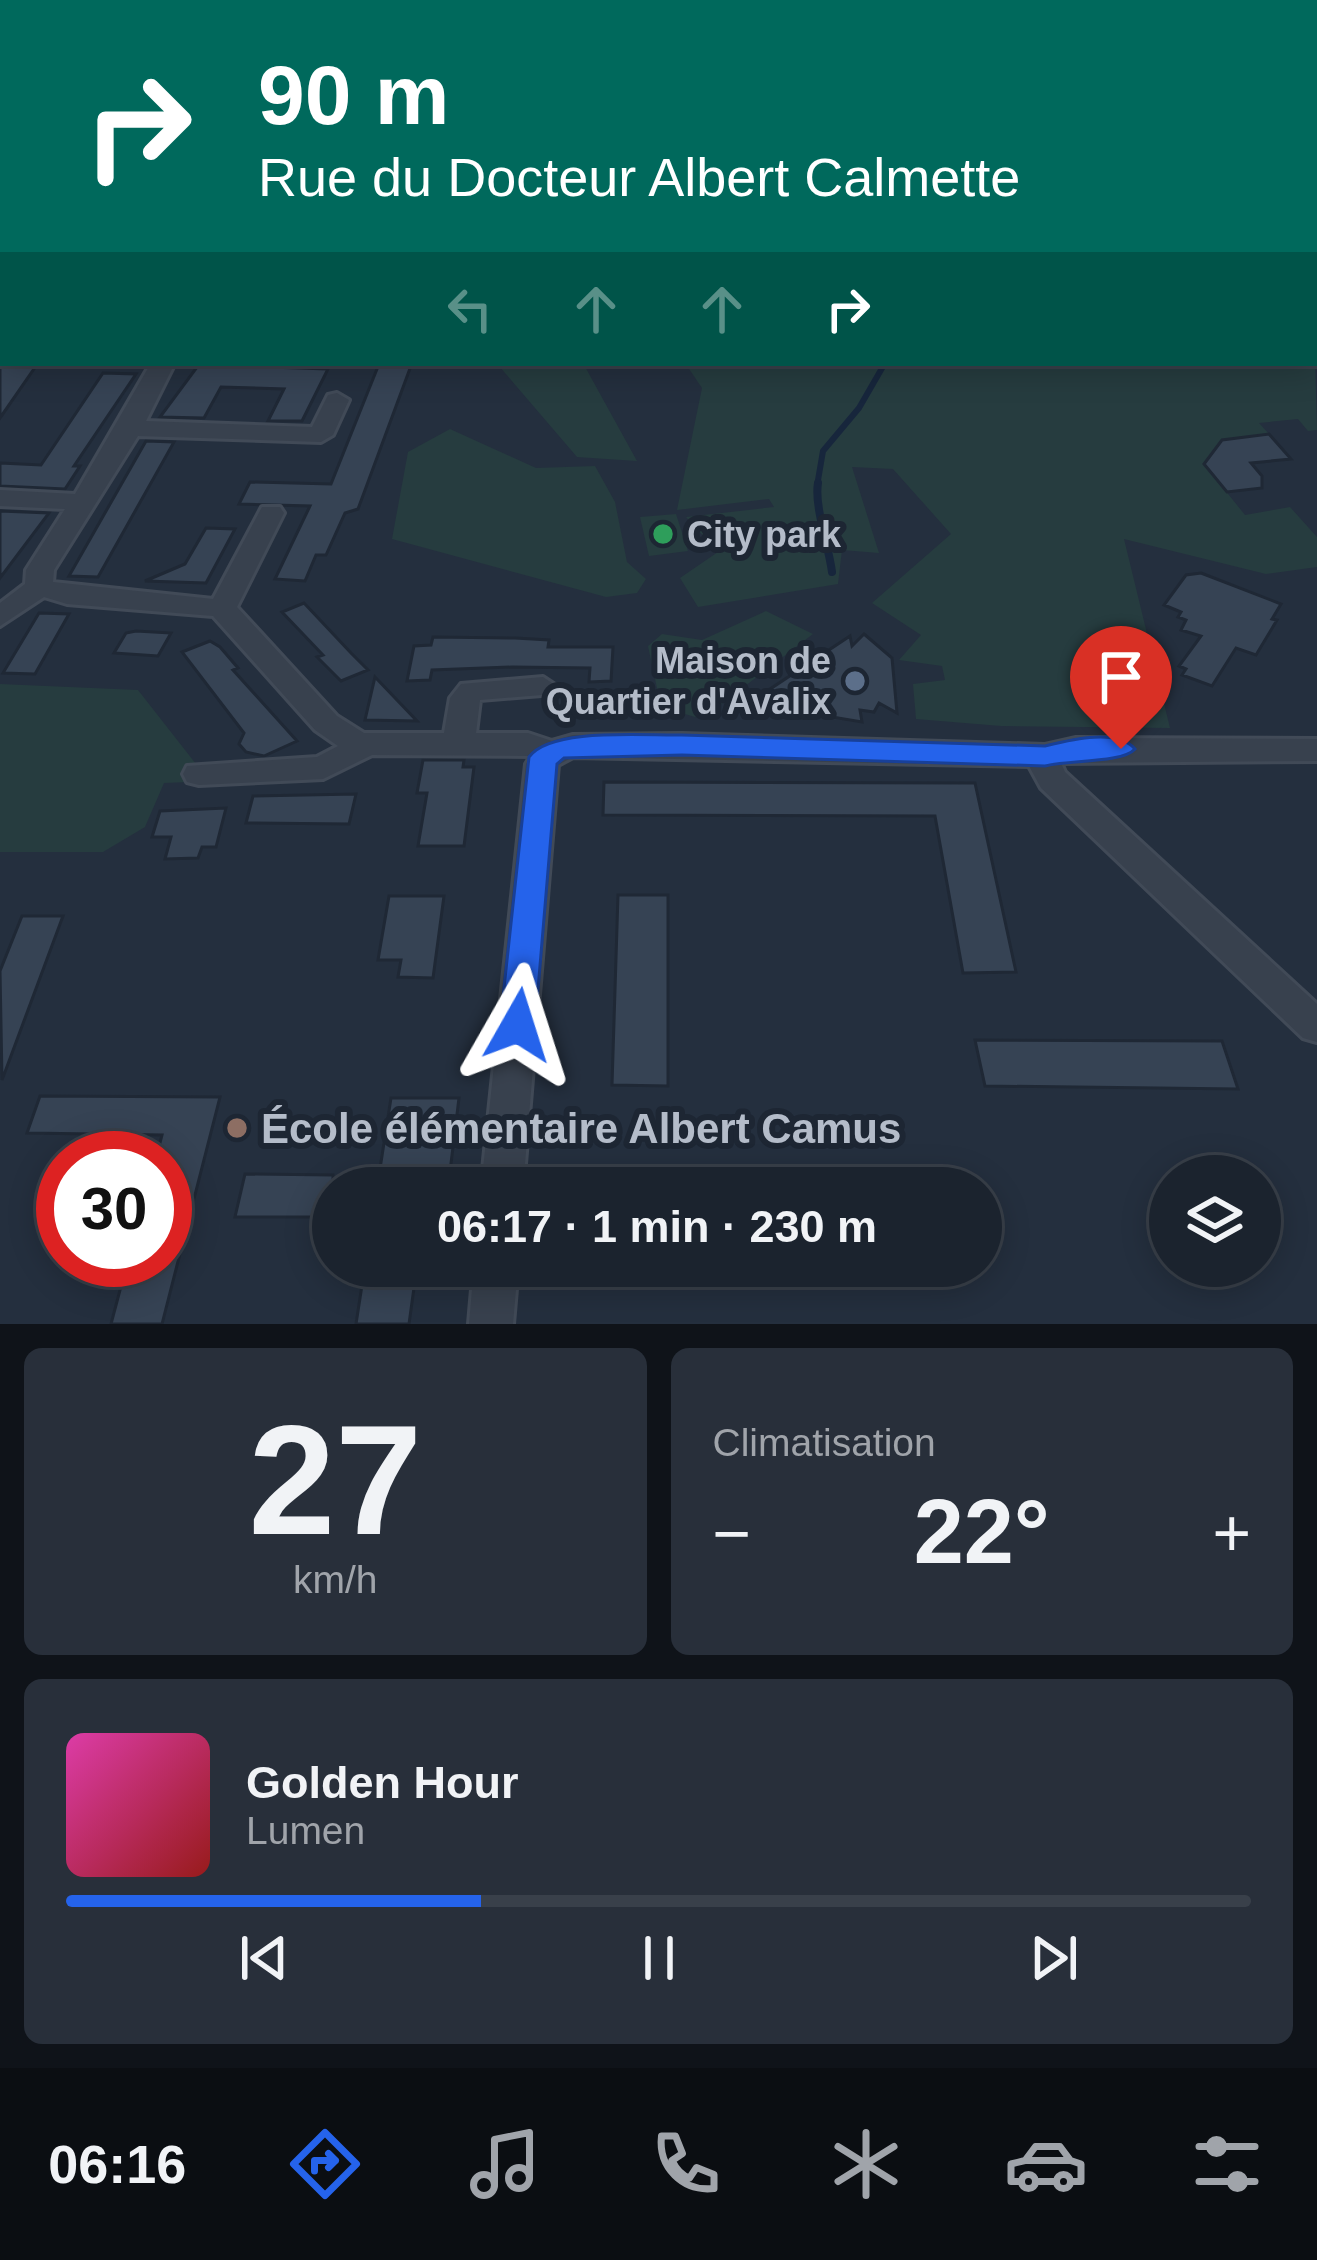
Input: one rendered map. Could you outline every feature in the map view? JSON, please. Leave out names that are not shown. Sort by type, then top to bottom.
[{"type":"street","points":[[0,617],[39,587],[40,570],[130,428],[161,366]]},
{"type":"street","points":[[130,428],[321,436],[337,400]]},
{"type":"street","points":[[0,498],[83,502]]},
{"type":"street","points":[[223,608],[271,513]]},
{"type":"street","points":[[39,587],[67,595],[223,608],[326,723],[341,736],[364,745],[528,744],[551,752],[573,746],[637,745],[1002,751],[1045,756],[1076,749],[1317,750]]},
{"type":"street","points":[[458,745],[464,698],[472,692],[543,687]]},
{"type":"street","points":[[199,774],[322,769],[364,745]]},
{"type":"street","points":[[504,1167],[542,764],[551,752]]},
{"type":"street","points":[[1045,756],[1045,769],[1053,780],[1317,1027]]},
{"type":"street","points":[[490,1324],[494,1287]]},
{"type":"green space","points":[[499,366],[585,366],[637,461],[577,457]]},
{"type":"green space","points":[[687,366],[1315,366],[1317,430],[1308,431],[1298,419],[1259,423],[1269,434],[1222,440],[1204,464],[1245,515],[1290,507],[1317,537],[1317,567],[1266,574],[1124,539],[1170,728],[1001,726],[916,719],[913,684],[945,680],[942,666],[899,660],[921,635],[872,603],[951,534],[893,469],[852,467],[879,553],[842,550],[838,584],[698,607],[680,578],[718,552],[686,517],[774,507],[769,499],[677,510],[702,388]]},
{"type":"green space","points":[[450,429],[536,468],[595,466],[615,502],[627,562],[646,579],[637,593],[606,597],[392,539],[408,452]]},
{"type":"green space","name":"City park","points":[[676,514],[688,551],[649,556],[640,517]]},
{"type":"green space","points":[[766,611],[813,634],[702,719],[661,707],[648,646],[662,634],[702,640]]},
{"type":"green space","points":[[0,684],[138,690],[196,764],[189,782],[164,783],[145,827],[103,852],[0,852]]},
{"type":"building","points":[[0,366],[36,366],[0,418]]},
{"type":"building","points":[[198,366],[328,369],[302,421],[268,421],[284,389],[221,387],[204,418],[160,417]]},
{"type":"building","points":[[378,366],[411,366],[358,509],[345,513],[326,555],[316,555],[305,581],[275,579],[310,506],[239,504],[250,482],[331,484]]},
{"type":"building","points":[[103,373],[136,374],[74,466],[80,466],[65,489],[0,486],[0,463],[41,465]]},
{"type":"building","points":[[1269,434],[1291,459],[1251,463],[1262,476],[1262,488],[1227,492],[1204,464],[1222,440]]},
{"type":"building","points":[[146,441],[174,442],[98,577],[69,576]]},
{"type":"building","points":[[0,511],[49,513],[0,578]]},
{"type":"building","points":[[206,528],[235,529],[206,583],[145,581],[185,564]]},
{"type":"building","points":[[1201,573],[1281,604],[1256,655],[1236,648],[1212,686],[1182,675],[1186,669],[1179,666],[1201,636],[1181,630],[1186,620],[1178,617],[1181,612],[1164,605],[1186,575]]},
{"type":"building","points":[[304,603],[368,670],[341,681],[317,657],[323,655],[282,612]]},
{"type":"building","points":[[39,613],[69,614],[35,674],[3,673]]},
{"type":"building","points":[[126,633],[171,633],[158,656],[114,653]]},
{"type":"building","name":"Maison de Quartier d'Avalix","points":[[864,634],[892,658],[897,713],[879,703],[874,712],[860,710],[862,722],[749,703],[850,636],[852,646]]},
{"type":"building","points":[[433,637],[549,640],[548,647],[613,647],[611,681],[589,682],[590,668],[512,667],[432,670],[430,680],[407,681],[414,646],[431,645]]},
{"type":"building","points":[[210,641],[220,647],[238,668],[233,670],[297,741],[264,756],[246,752],[239,744],[244,733],[182,652]]},
{"type":"building","points":[[375,677],[417,721],[365,720]]},
{"type":"building","points":[[423,760],[464,760],[463,767],[474,767],[464,846],[418,846],[427,793],[417,793]]},
{"type":"building","points":[[604,782],[975,783],[1016,972],[963,973],[935,816],[603,815]]},
{"type":"building","points":[[356,794],[349,824],[246,823],[253,796]]},
{"type":"building","points":[[226,808],[216,847],[202,847],[198,858],[165,859],[171,837],[152,837],[160,811]]},
{"type":"building","points":[[618,895],[668,895],[668,1086],[612,1085]]},
{"type":"building","points":[[389,896],[444,896],[433,978],[398,977],[401,960],[378,960]]},
{"type":"building","points":[[22,916],[63,916],[2,1080],[0,971]]},
{"type":"building","points":[[975,1040],[1222,1041],[1238,1089],[985,1086]]},
{"type":"building","points":[[40,1096],[220,1097],[192,1207],[192,1131],[27,1133]]},
{"type":"building","points":[[391,1098],[459,1098],[451,1167],[380,1167]]},
{"type":"building","points":[[245,1174],[312,1175],[312,1217],[235,1217]]},
{"type":"building","points":[[121,1287],[171,1287],[162,1324],[111,1324]]},
{"type":"building","points":[[362,1287],[414,1287],[409,1324],[356,1324]]},
{"type":"waterway","points":[[817,486],[823,451],[859,408],[883,366]]},
{"type":"waterway","points":[[818,483],[832,572]]},
{"type":"place","name":"City park","points":[[663,534]]},
{"type":"place","name":"Maison de Quartier d'Avalix","points":[[855,681]]},
{"type":"place","name":"École élémentaire Albert Camus","points":[[237,1128]]},
{"type":"route","points":[[518,1025],[542,764],[544,757],[559,748],[682,745],[1002,751],[1045,756],[1076,749],[1121,749]]}]
